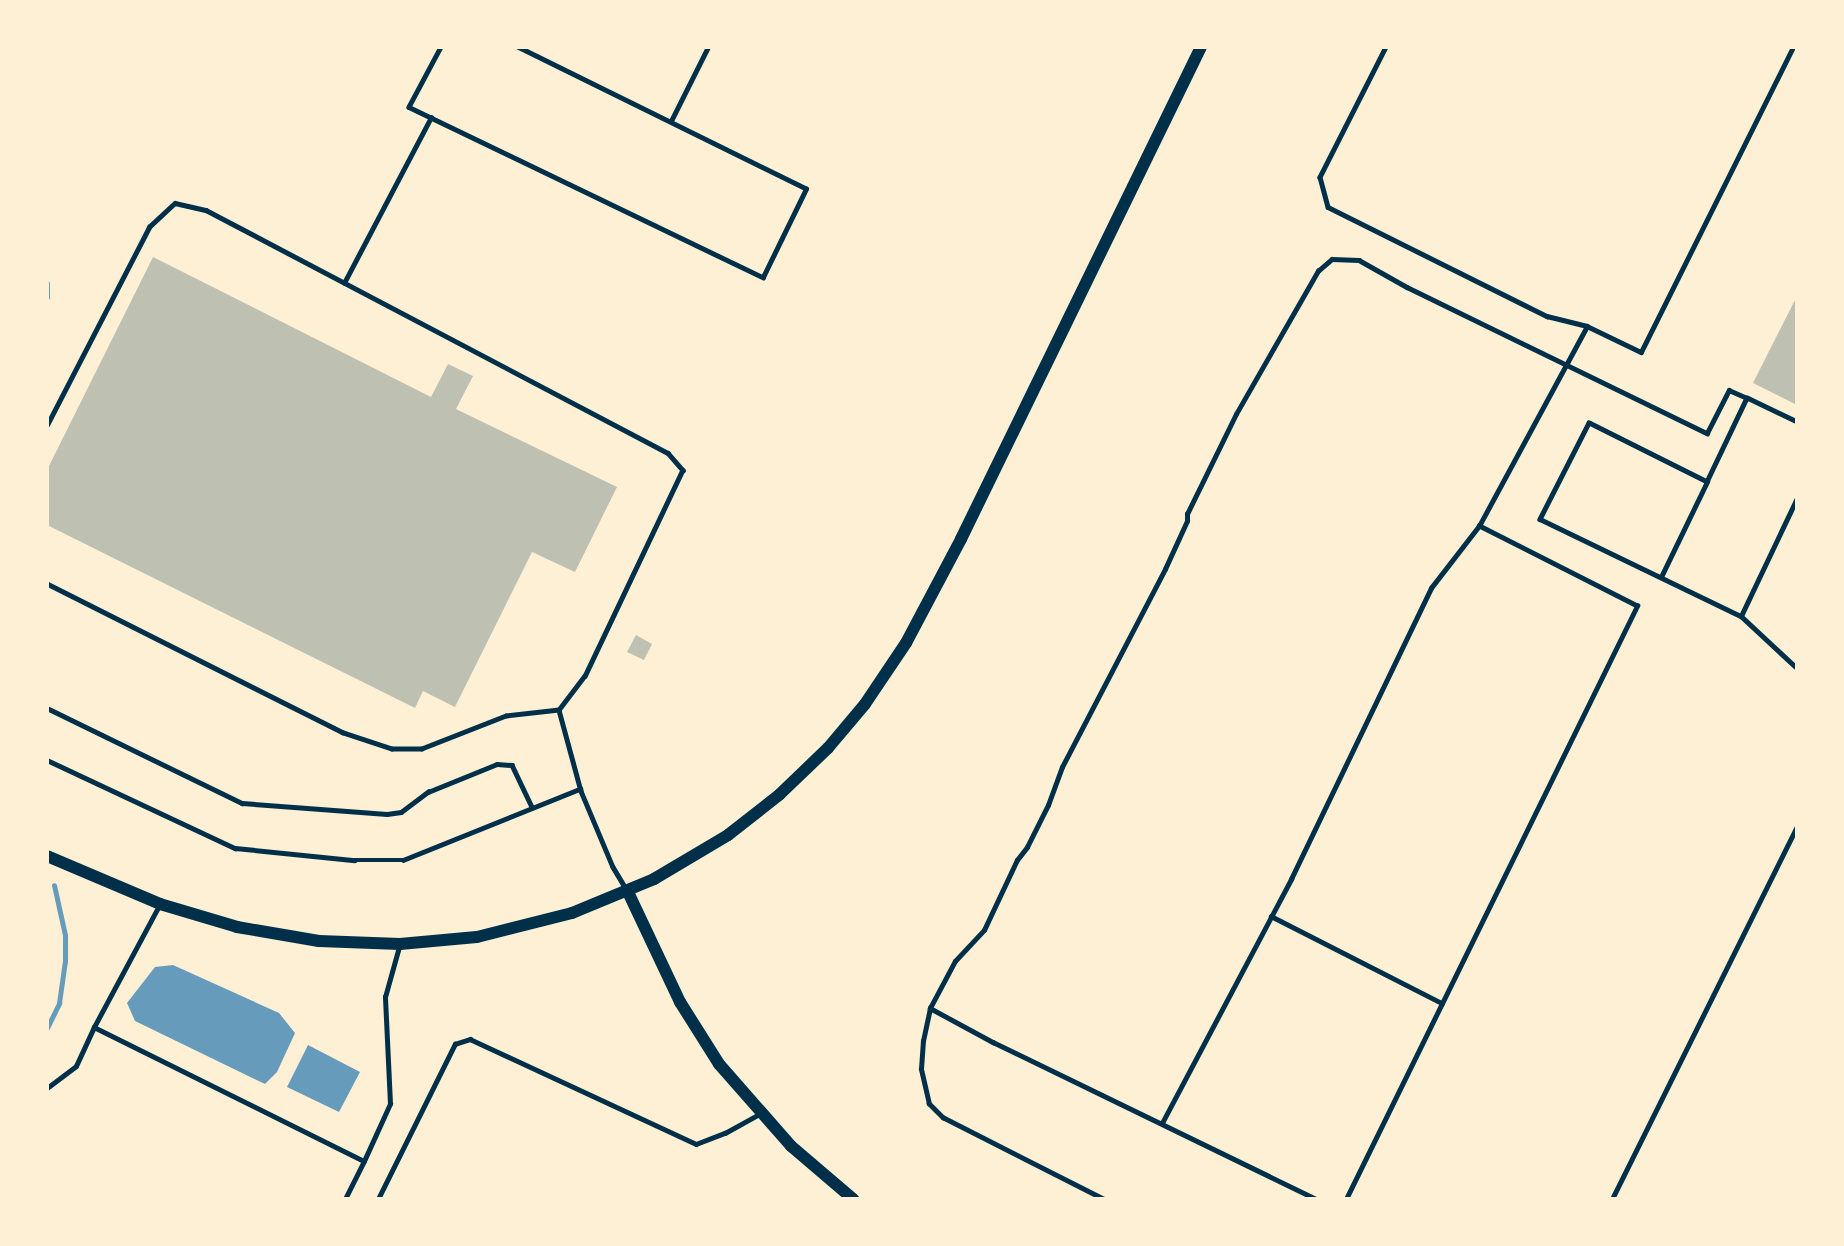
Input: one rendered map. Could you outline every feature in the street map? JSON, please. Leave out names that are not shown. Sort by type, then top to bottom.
[{"type":"main road","points":[[47,856],[160,904],[218,923],[278,936],[335,943],[400,944],[477,937],[572,913],[628,892],[704,851],[779,795],[838,737],[887,672],[961,539],[1201,47]]},
{"type":"main road","points":[[628,892],[689,1018],[719,1064],[790,1146],[853,1199]]},
{"type":"lane","points":[[441,47],[409,107],[763,277],[806,189],[518,47]]},
{"type":"lane","points":[[671,121],[708,47]]},
{"type":"lane","points":[[1386,47],[1320,177],[1328,207],[1547,316],[1587,326],[1641,352],[1793,47]]},
{"type":"lane","points":[[344,283],[431,117]]},
{"type":"lane","points":[[47,425],[149,227],[175,203],[206,210],[668,453],[683,470],[585,676],[559,710],[506,716],[422,749],[392,749],[343,733],[47,584]]},
{"type":"lane","points":[[1103,1199],[943,1118],[929,1104],[921,1069],[923,1041],[930,1008],[955,961],[984,930],[1017,860],[1027,847],[1048,806],[1062,766],[1165,569],[1187,521],[1187,514],[1236,414],[1318,271],[1332,259],[1359,260],[1707,433],[1729,390],[1797,422]]},
{"type":"lane","points":[[1161,1123],[1271,916],[1431,588],[1479,526],[1587,326]]},
{"type":"lane","points":[[1661,577],[1747,398]]},
{"type":"lane","points":[[1707,482],[1589,423],[1540,519],[1741,616],[1797,668]]},
{"type":"lane","points":[[1741,616],[1797,498]]},
{"type":"lane","points":[[1346,1199],[1637,606],[1479,526]]},
{"type":"lane","points":[[47,708],[242,803],[387,814],[401,812],[428,792],[497,764],[512,765],[532,807]]},
{"type":"lane","points":[[559,710],[580,789],[612,867],[628,892]]},
{"type":"lane","points":[[47,760],[235,848],[354,860],[403,860],[580,789]]},
{"type":"lane","points":[[1612,1199],[1797,826]]},
{"type":"lane","points":[[47,1088],[76,1066],[160,904]]},
{"type":"lane","points":[[1271,916],[1441,1003]]},
{"type":"lane","points":[[345,1199],[390,1104],[385,997],[400,944]]},
{"type":"lane","points":[[930,1008],[993,1042],[1317,1199]]},
{"type":"lane","points":[[94,1027],[364,1161]]},
{"type":"lane","points":[[378,1199],[455,1044],[470,1039],[696,1143],[725,1133],[760,1114]]},
{"type":"water","points":[[173,965],[279,1013],[295,1033],[277,1072],[265,1084],[135,1021],[127,1003],[155,967]]},
{"type":"water","points":[[308,1045],[360,1072],[339,1112],[287,1087]]},
{"type":"building","points":[[153,257],[431,397],[448,364],[473,376],[456,409],[617,487],[575,572],[532,552],[455,707],[423,691],[415,708],[47,525],[47,470]]},
{"type":"building","points":[[1797,296],[1797,405],[1753,383]]},
{"type":"building","points":[[636,635],[652,644],[644,660],[627,652]]},
{"type":"waterway","points":[[47,283],[47,297]]},
{"type":"waterway","points":[[47,1028],[59,1003],[65,961],[65,935],[54,885]]}]
